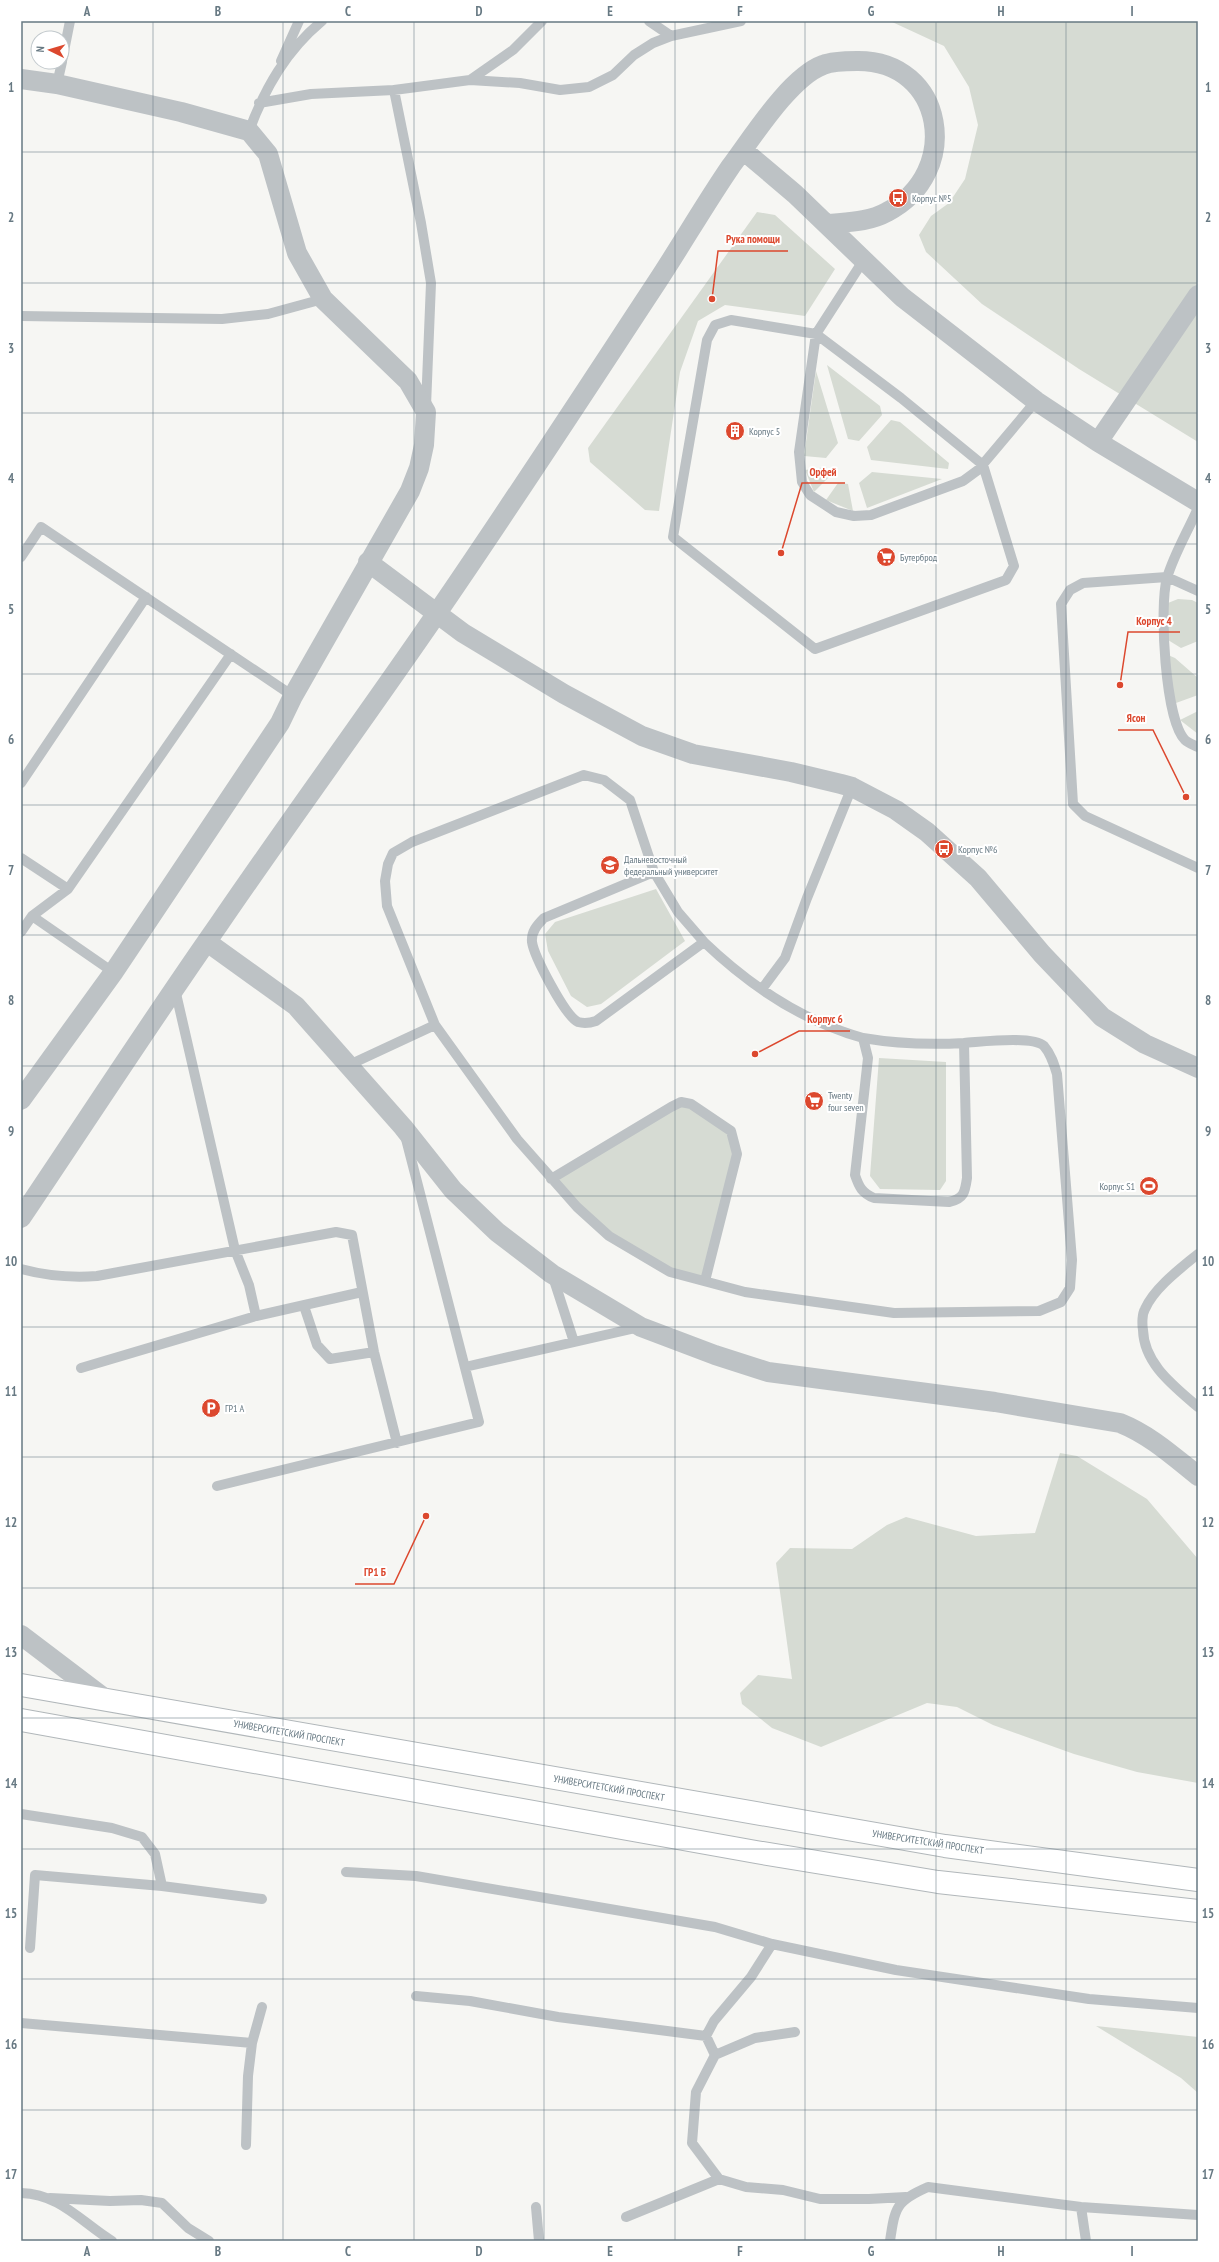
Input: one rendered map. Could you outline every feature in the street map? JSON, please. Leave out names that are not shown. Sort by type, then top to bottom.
[{"type":"main road","name":"УНИВЕРСИТЕТСКИЙ ПРОСПЕКТ","points":[[21,1685],[110,1702],[945,1846],[1198,1880]]},
{"type":"main road","points":[[104,1736],[110,1702]]},
{"type":"main road","points":[[21,1720],[756,1852],[931,1881],[1198,1911]]},
{"type":"street","points":[[21,1218],[207,942],[436,614],[743,150],[793,84],[822,65],[867,61],[892,68],[909,80],[920,92],[928,106],[936,130],[934,152],[926,175],[911,195],[884,214],[861,221],[828,224]]},
{"type":"street","points":[[21,79],[57,84],[181,112],[249,131],[268,154],[297,253],[323,299],[408,381],[426,412],[420,468],[410,491],[368,562],[293,696],[280,723],[112,972],[21,1100]]},
{"type":"street","points":[[743,150],[828,224],[863,261],[902,297],[1036,401],[1098,442],[1198,502]]},
{"type":"street","points":[[1098,442],[1120,412],[1198,295]]},
{"type":"street","points":[[368,562],[462,633],[564,694],[642,736],[693,754],[791,772],[852,787],[896,810],[921,828],[978,878],[1042,954],[1102,1017],[1145,1044],[1194,1070]]},
{"type":"street","points":[[207,942],[296,1006],[350,1065],[403,1127],[453,1190],[498,1232],[552,1274],[641,1327],[715,1355],[768,1372],[995,1402],[1120,1423],[1138,1430],[1158,1443],[1198,1476]]},
{"type":"street","points":[[21,1635],[110,1702]]},
{"type":"lane","points":[[249,131],[260,103],[299,21]]},
{"type":"lane","points":[[277,70],[322,21]]},
{"type":"lane","points":[[470,80],[513,50],[542,21]]},
{"type":"lane","points":[[649,21],[671,36]]},
{"type":"lane","points":[[260,103],[311,94],[394,90],[470,80],[520,84],[560,90],[589,87],[613,75],[634,55],[653,43],[671,36],[741,21]]},
{"type":"lane","points":[[57,84],[60,70]]},
{"type":"lane","points":[[394,90],[422,223],[431,283],[426,412]]},
{"type":"lane","points":[[863,261],[816,334],[799,452],[802,482],[810,495],[817,501],[836,512],[854,516],[871,515],[963,481],[983,465],[1036,401]]},
{"type":"lane","points":[[21,316],[222,319],[268,314],[323,299]]},
{"type":"lane","points":[[731,320],[816,334],[901,398],[983,465],[1014,566],[1006,580],[815,649],[673,537],[707,340],[714,325],[731,320]]},
{"type":"lane","points":[[1198,508],[1167,577],[1163,596],[1162,641],[1174,715],[1184,739],[1198,747]]},
{"type":"lane","points":[[21,557],[41,527],[293,696]]},
{"type":"lane","points":[[1198,591],[1167,577],[1083,583],[1070,590],[1061,604],[1073,804],[1085,816],[1198,868]]},
{"type":"lane","points":[[21,783],[146,597]]},
{"type":"lane","points":[[21,932],[32,916],[68,889],[231,654]]},
{"type":"lane","points":[[584,775],[604,780],[630,800],[654,872],[678,912],[704,942],[729,967],[762,989],[833,1030],[863,1038],[891,1043],[925,1045],[1027,1040],[1043,1045],[1052,1058],[1057,1074],[1062,1119],[1072,1260],[1070,1288],[1061,1302],[1039,1311],[894,1313],[745,1292],[670,1272],[609,1236],[577,1207],[517,1139],[435,1025],[387,906],[385,880],[388,864],[393,853],[412,842],[584,775]]},
{"type":"lane","points":[[762,989],[788,954],[807,898],[852,787]]},
{"type":"lane","points":[[21,858],[68,889]]},
{"type":"lane","points":[[654,872],[544,918],[534,928],[532,941],[536,956],[566,1012],[577,1021],[586,1024],[596,1021],[704,942]]},
{"type":"lane","points":[[32,916],[112,972]]},
{"type":"lane","points":[[175,989],[235,1250],[249,1285],[256,1316]]},
{"type":"lane","points":[[350,1065],[435,1025]]},
{"type":"lane","points":[[863,1038],[868,1058],[856,1159],[855,1175],[859,1187],[864,1193],[874,1198],[949,1202],[958,1200],[964,1194],[967,1178],[964,1043]]},
{"type":"lane","points":[[551,1179],[671,1107],[681,1102],[691,1104],[731,1131],[737,1154],[705,1281]]},
{"type":"lane","points":[[217,1486],[479,1422],[403,1127]]},
{"type":"lane","points":[[21,1269],[51,1276],[70,1278],[97,1276],[336,1232],[352,1235],[374,1352],[397,1443]]},
{"type":"lane","points":[[1198,1254],[1164,1283],[1145,1309],[1142,1323],[1146,1352],[1162,1373],[1198,1407]]},
{"type":"lane","points":[[552,1274],[574,1342]]},
{"type":"lane","points":[[81,1368],[256,1316],[362,1292]]},
{"type":"lane","points":[[304,1306],[317,1345],[330,1359],[374,1352]]},
{"type":"lane","points":[[465,1367],[641,1327]]},
{"type":"lane","points":[[21,1814],[104,1827],[142,1837],[155,1854],[162,1886]]},
{"type":"lane","points":[[346,1872],[416,1876],[574,1901],[715,1926],[772,1944],[896,1970],[1088,1999],[1198,2008]]},
{"type":"lane","points":[[30,1948],[36,1875],[162,1886],[262,1899]]},
{"type":"lane","points":[[706,2036],[714,2021],[751,1977],[772,1944]]},
{"type":"lane","points":[[416,1996],[470,2002],[558,2017],[706,2036]]},
{"type":"lane","points":[[246,2145],[248,2076],[252,2043],[262,2007]]},
{"type":"lane","points":[[21,2023],[252,2043]]},
{"type":"lane","points":[[794,2032],[755,2038],[715,2055],[696,2092],[692,2143],[719,2179],[746,2187],[783,2190],[820,2199],[906,2197],[928,2187],[1082,2207],[1198,2215]]},
{"type":"lane","points":[[706,2036],[715,2055]]},
{"type":"lane","points":[[626,2217],[719,2179]]},
{"type":"lane","points":[[21,2193],[50,2198],[110,2201],[141,2200],[162,2203],[188,2228],[209,2241]]},
{"type":"lane","points":[[890,2241],[894,2215],[906,2197]]},
{"type":"lane","points":[[50,2198],[69,2208],[98,2232],[112,2241]]},
{"type":"lane","points":[[536,2207],[539,2241]]},
{"type":"lane","points":[[1082,2207],[1086,2241]]},
{"type":"shaded area","points":[[890,21],[1198,21],[1198,442],[1079,369],[982,304],[926,252],[919,235],[931,216],[949,203],[965,179],[978,125],[969,87],[944,46]]},
{"type":"shaded area","points":[[757,212],[775,215],[835,269],[805,316],[725,305],[698,321],[680,372],[659,511],[645,510],[590,462],[588,448]]},
{"type":"shaded area","points":[[827,365],[880,406],[882,415],[859,441],[848,439]]},
{"type":"shaded area","points":[[816,371],[838,443],[826,458],[804,456]]},
{"type":"shaded area","points":[[891,420],[900,422],[949,463],[948,469],[871,460],[867,447]]},
{"type":"shaded area","points":[[826,467],[831,475],[814,492],[805,470]]},
{"type":"shaded area","points":[[872,472],[942,479],[867,508],[859,483]]},
{"type":"shaded area","points":[[838,483],[848,484],[853,511],[826,500]]},
{"type":"shaded area","points":[[1178,599],[1192,600],[1198,603],[1198,641],[1181,648],[1168,640],[1168,603]]},
{"type":"shaded area","points":[[1168,655],[1175,658],[1198,678],[1198,695],[1176,703]]},
{"type":"shaded area","points":[[1198,711],[1198,734],[1180,720]]},
{"type":"shaded area","points":[[656,889],[685,941],[601,1004],[587,1007],[571,996],[548,951],[545,934],[555,922]]},
{"type":"shaded area","points":[[879,1058],[946,1062],[946,1181],[940,1190],[880,1189],[870,1176]]},
{"type":"shaded area","points":[[681,1102],[731,1131],[737,1154],[705,1281],[670,1272],[609,1236],[551,1179]]},
{"type":"shaded area","points":[[1060,1453],[1077,1456],[1147,1499],[1198,1559],[1198,1783],[1137,1772],[1074,1754],[993,1725],[957,1707],[927,1703],[821,1747],[772,1728],[742,1704],[740,1693],[758,1675],[792,1679],[776,1563],[790,1548],[852,1549],[887,1525],[906,1517],[976,1536],[1035,1533]]},
{"type":"shaded area","points":[[1096,2026],[1198,2037],[1198,2093],[1181,2078]]},
{"type":"place","name":"Корпус №5","points":[[898,198]]},
{"type":"place","name":"Рука помощи","points":[[712,299]]},
{"type":"place","name":"Корпус 5","points":[[735,431]]},
{"type":"place","name":"Орфей","points":[[781,553]]},
{"type":"place","name":"Бутерброд","points":[[886,557]]},
{"type":"place","name":"Корпус 4","points":[[1120,685]]},
{"type":"place","name":"Ясон","points":[[1186,797]]},
{"type":"place","name":"Корпус №6","points":[[944,849]]},
{"type":"place","name":"Дальневосточный федеральный университет","points":[[610,865]]},
{"type":"place","name":"Корпус 6","points":[[755,1054]]},
{"type":"place","name":"Twenty four seven","points":[[814,1101]]},
{"type":"place","name":"Корпус S1","points":[[1149,1186]]},
{"type":"place","name":"ГР1 А","points":[[211,1408]]},
{"type":"place","name":"ГР1 Б","points":[[426,1516]]}]
